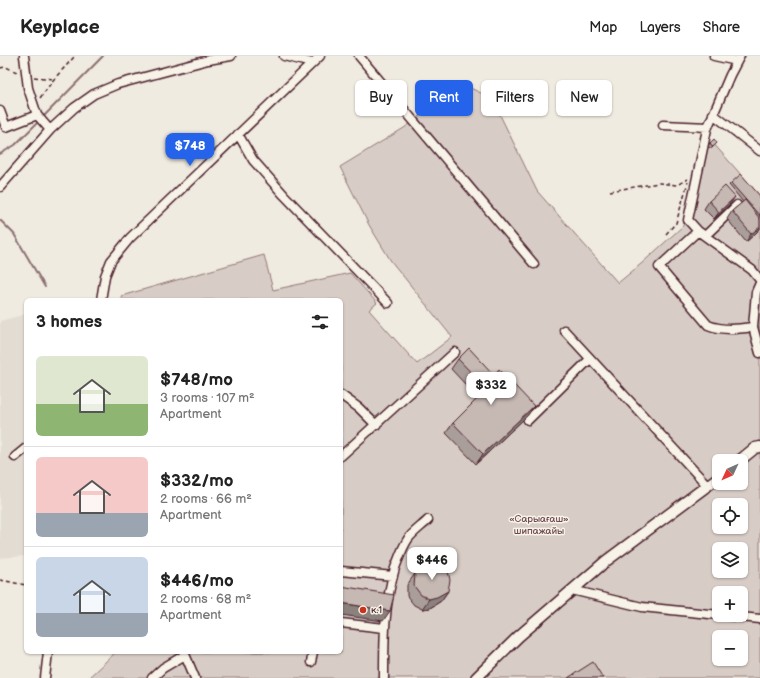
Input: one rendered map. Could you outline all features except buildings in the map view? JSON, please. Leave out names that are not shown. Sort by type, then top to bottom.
[{"type":"main road","points":[[748,454],[755,448],[760,447]]},
{"type":"main road","points":[[476,678],[519,636],[606,561],[712,483]]},
{"type":"street","points":[[24,56],[28,88],[37,115],[50,130]]},
{"type":"street","points":[[0,187],[4,180],[50,130],[74,108],[94,94],[118,84],[208,60],[231,56]]},
{"type":"street","points":[[284,56],[312,63]]},
{"type":"street","points":[[101,298],[105,276],[111,261],[130,238],[320,56]]},
{"type":"street","points":[[359,56],[534,264]]},
{"type":"street","points":[[714,56],[739,59],[730,75],[708,128],[688,220],[702,233],[752,270],[760,281],[756,292],[754,327],[760,353]]},
{"type":"street","points":[[0,111],[6,127],[37,115]]},
{"type":"street","points":[[713,114],[760,151]]},
{"type":"street","points":[[663,125],[708,128]]},
{"type":"street","points":[[238,134],[254,160],[284,195],[388,302]]},
{"type":"street","points":[[737,205],[659,267],[708,325],[716,328],[736,330],[754,327]]},
{"type":"street","points":[[564,330],[708,486]]},
{"type":"street","points":[[343,454],[455,352]]},
{"type":"street","points":[[528,420],[590,359]]},
{"type":"street","points":[[343,396],[359,408],[376,425]]},
{"type":"street","points":[[15,457],[24,450]]},
{"type":"street","points":[[384,678],[384,628],[388,592],[400,554],[408,539],[428,520]]},
{"type":"street","points":[[343,571],[393,576]]},
{"type":"street","points":[[572,590],[642,607],[712,614]]},
{"type":"street","points":[[748,618],[760,619]]},
{"type":"street","points":[[343,623],[384,628]]},
{"type":"street","points":[[46,678],[48,654]]},
{"type":"street","points":[[152,678],[163,668],[184,654]]},
{"type":"street","points":[[185,654],[195,678]]},
{"type":"street","points":[[311,662],[313,654]]},
{"type":"path","points":[[34,106],[54,79],[75,56]]},
{"type":"path","points":[[610,190],[659,183],[677,186],[688,180],[676,223],[666,234]]},
{"type":"path","points":[[0,580],[24,585]]},
{"type":"shaded area","points":[[24,315],[24,556],[0,558],[0,321]]},
{"type":"green space","name":"«Сарыағаш» шипажайы","points":[[473,89],[481,93],[481,116],[500,116],[537,191],[618,283],[683,226],[699,157],[705,159],[708,146],[712,142],[760,196],[760,678],[88,678],[114,654],[343,654],[343,298],[122,298],[121,296],[264,255],[273,290],[350,273],[377,303],[369,310],[417,364],[452,337],[391,261],[369,225],[340,167],[404,128],[420,116],[473,116]]},
{"type":"waterway","points":[[42,118],[103,56]]},
{"type":"waterway","points":[[0,154],[15,145],[39,121]]},
{"type":"waterway","points":[[0,220],[14,234],[45,287]]},
{"type":"place","name":"к.1","points":[[363,610]]}]
